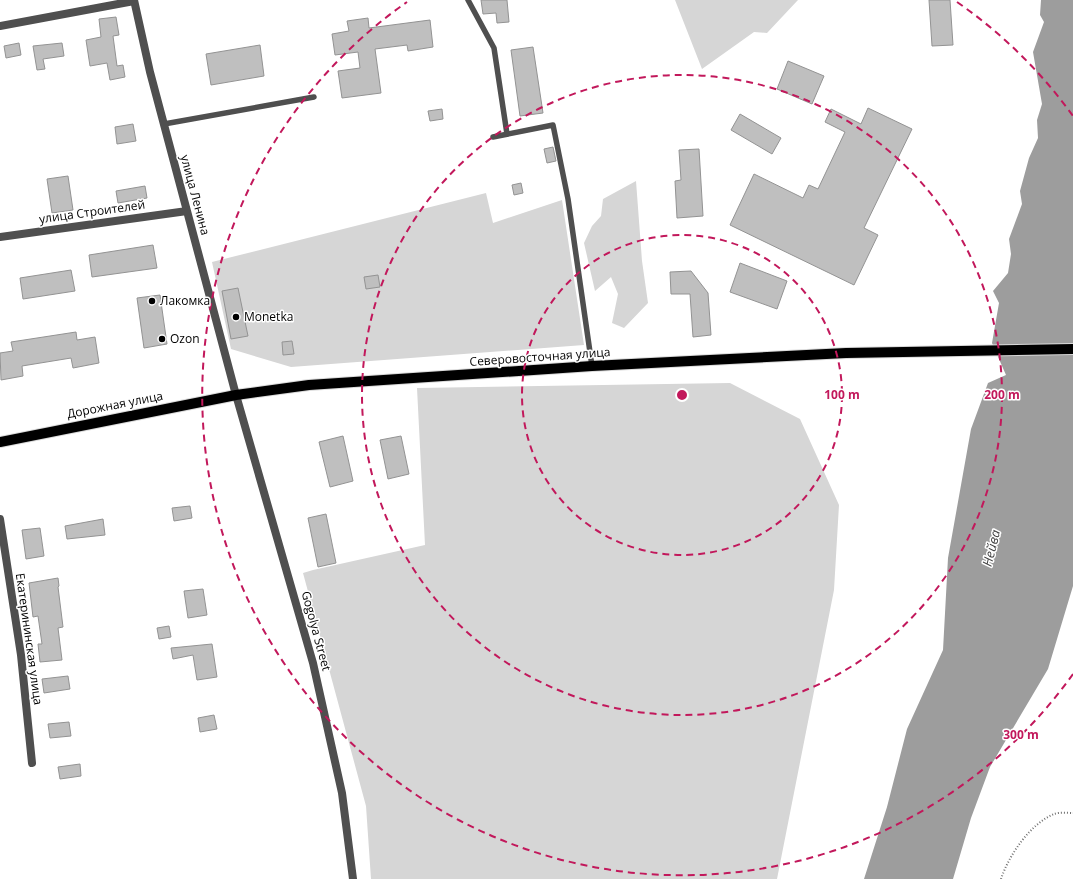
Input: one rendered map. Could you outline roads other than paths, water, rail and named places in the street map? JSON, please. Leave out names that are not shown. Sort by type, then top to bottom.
[{"type":"main road","name":"Северовосточная улица","points":[[236,395],[309,385],[592,366],[846,353],[1073,349]]},
{"type":"main road","name":"Дорожная улица","points":[[0,442],[236,395]]},
{"type":"street","points":[[0,26],[134,0]]},
{"type":"street","name":"улица Ленина","points":[[134,0],[186,212],[236,395]]},
{"type":"street","name":"улица Строителей","points":[[0,237],[186,212]]},
{"type":"street","name":"Gogolya Street","points":[[236,395],[313,663],[342,793],[353,879]]},
{"type":"street","name":"Екатерининская улица","points":[[0,518],[21,655],[32,763]]},
{"type":"lane","points":[[468,0],[494,48],[507,134]]},
{"type":"lane","points":[[164,124],[314,97]]},
{"type":"lane","points":[[493,137],[553,125],[568,199],[592,366]]},
{"type":"water","name":"Нейва","points":[[1041,0],[1073,0],[1073,586],[1048,669],[990,767],[971,818],[953,879],[864,879],[887,807],[907,729],[943,650],[948,558],[971,429],[988,383],[1006,375],[992,343],[999,303],[993,291],[1008,273],[1011,254],[1009,239],[1022,204],[1020,191],[1029,158],[1038,138],[1037,120],[1042,104],[1033,52],[1044,22],[1040,15]]},
{"type":"place","name":"Лакомка","points":[[152,301]]},
{"type":"place","name":"Monetka","points":[[236,317]]},
{"type":"place","name":"Ozon","points":[[162,339]]}]
